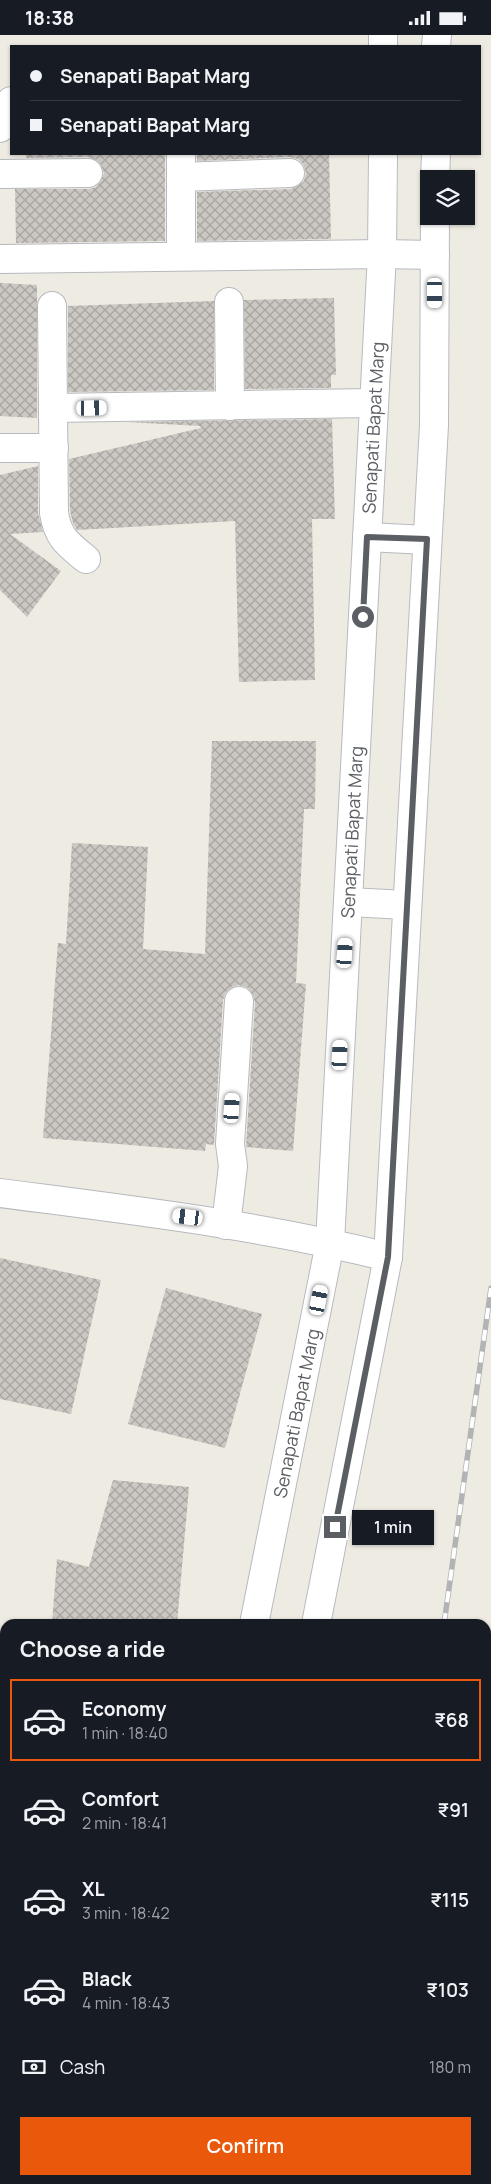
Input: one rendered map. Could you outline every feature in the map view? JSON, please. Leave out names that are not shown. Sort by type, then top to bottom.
[{"type":"main road","points":[[0,128],[4,113],[10,103]]},
{"type":"main road","name":"Senapati Bapat Marg","points":[[255,1619],[330,1243],[382,254],[383,155]]},
{"type":"main road","points":[[436,155],[436,170]]},
{"type":"main road","points":[[181,256],[181,165],[290,173]]},
{"type":"main road","points":[[0,174],[88,173]]},
{"type":"main road","points":[[317,1619],[388,1257],[434,425],[435,225]]},
{"type":"main road","points":[[0,259],[435,255]]},
{"type":"main road","points":[[229,302],[230,406]]},
{"type":"main road","points":[[52,306],[56,527],[62,538],[86,559]]},
{"type":"main road","points":[[53,408],[374,403]]},
{"type":"main road","points":[[0,448],[54,448]]},
{"type":"main road","points":[[367,537],[427,539]]},
{"type":"main road","points":[[348,902],[407,905]]},
{"type":"main road","points":[[226,1225],[233,1166],[230,1144],[239,1001]]},
{"type":"main road","points":[[0,1193],[188,1217],[330,1243],[388,1257]]},
{"type":"building","points":[[26,155],[165,155],[165,241],[16,243],[15,189],[89,189],[96,187],[104,173],[101,165],[96,160],[88,157],[26,158]]},
{"type":"building","points":[[197,155],[329,155],[331,239],[197,241],[197,192],[291,189],[304,181],[306,173],[303,164],[298,159],[290,157],[197,161]]},
{"type":"building","points":[[0,283],[37,285],[37,418],[0,416]]},
{"type":"building","points":[[334,298],[336,375],[331,375],[331,388],[245,389],[244,300]]},
{"type":"building","points":[[214,301],[214,390],[68,392],[68,306]]},
{"type":"building","points":[[332,419],[335,519],[312,519],[315,680],[239,682],[235,521],[77,530],[73,523],[70,511],[69,459],[201,428],[200,426],[127,422]]},
{"type":"building","points":[[38,466],[38,513],[43,532],[10,534],[61,571],[27,617],[0,590],[0,475]]},
{"type":"building","points":[[212,741],[316,741],[315,809],[304,809],[296,983],[306,984],[293,1151],[246,1147],[255,1002],[248,988],[239,985],[232,987],[226,992],[223,1000],[214,1145],[206,1144],[205,1151],[43,1138],[58,943],[66,944],[72,843],[148,847],[143,949],[205,954]]},
{"type":"building","points":[[0,1258],[101,1280],[71,1414],[0,1399]]},
{"type":"building","points":[[166,1288],[262,1314],[225,1448],[128,1424]]},
{"type":"building","points":[[113,1480],[189,1487],[177,1619],[52,1619],[57,1559],[89,1567]]},
{"type":"railway","points":[[445,1619],[491,1288]]},
{"type":"route","points":[[335,1527],[388,1257],[427,539],[367,537],[363,617]]}]
